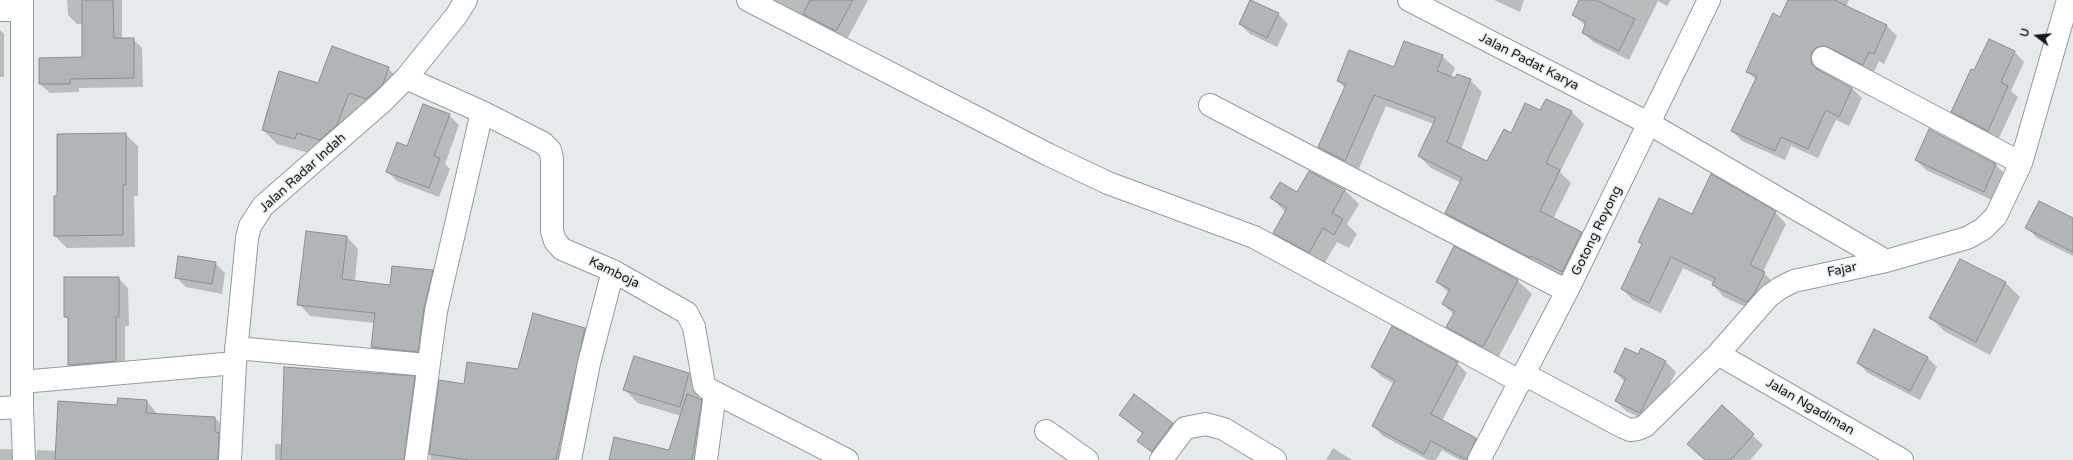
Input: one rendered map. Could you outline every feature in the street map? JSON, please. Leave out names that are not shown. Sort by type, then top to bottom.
[{"type":"street","name":"Jalan Radar Indah","points":[[230,460],[235,356],[247,238],[250,226],[255,216],[264,206],[382,102],[406,78],[456,16],[466,0]]},
{"type":"street","name":"Fajar","points":[[748,0],[780,7],[1042,152],[1135,194],[1254,237],[1522,378],[1630,430],[1645,426],[1718,354],[1768,297],[1780,288],[1794,281],[1886,261],[1967,238],[1983,229],[1996,216],[2021,162],[2068,0]]},
{"type":"street","name":"Jalan Padat Karya","points":[[1409,0],[1650,124],[1886,261]]},
{"type":"street","name":"Gotong Royong","points":[[1479,460],[1567,291],[1650,124],[1709,0]]},
{"type":"street","points":[[0,10],[22,5],[22,407],[24,460]]},
{"type":"street","points":[[1823,58],[2021,162]]},
{"type":"street","name":"Kamboja","points":[[406,78],[482,112],[543,143],[550,150],[552,231],[555,241],[562,249],[613,271],[688,313],[694,327],[704,385],[715,393],[847,460]]},
{"type":"street","points":[[1210,105],[1567,291]]},
{"type":"street","points":[[416,460],[427,365],[445,270],[482,112]]},
{"type":"street","points":[[570,460],[589,363],[613,271]]},
{"type":"street","name":"Jalan Ngadiman","points":[[1718,354],[1902,460]]},
{"type":"street","points":[[22,382],[235,356],[427,365]]},
{"type":"street","points":[[706,460],[715,393]]},
{"type":"street","points":[[0,408],[22,407]]},
{"type":"street","points":[[1161,460],[1186,428],[1206,424],[1224,429],[1275,460]]},
{"type":"street","points":[[1046,431],[1087,460]]},
{"type":"building","points":[[82,0],[113,0],[114,38],[134,38],[134,78],[70,79],[70,84],[39,84],[39,58],[82,57]]},
{"type":"building","points":[[810,0],[853,0],[836,31],[803,14]]},
{"type":"building","points":[[1250,0],[1279,13],[1267,38],[1239,24]]},
{"type":"building","points":[[1579,0],[1596,0],[1635,19],[1619,51],[1582,33],[1586,22],[1572,15]]},
{"type":"building","points":[[1788,0],[1834,0],[1887,25],[1874,54],[1869,52],[1863,65],[1828,47],[1817,47],[1812,52],[1812,64],[1817,69],[1852,88],[1839,117],[1826,110],[1808,149],[1781,137],[1775,151],[1731,131],[1757,76],[1746,72],[1773,13],[1780,17]]},
{"type":"building","points":[[1989,39],[2015,51],[2001,82],[2008,86],[1988,131],[1951,112],[1971,69],[1974,70]]},
{"type":"building","points":[[1404,41],[1443,55],[1437,71],[1455,78],[1457,74],[1471,79],[1447,142],[1487,161],[1504,129],[1511,133],[1525,103],[1540,110],[1546,99],[1572,111],[1546,163],[1560,170],[1540,211],[1582,232],[1562,272],[1531,256],[1530,258],[1445,213],[1462,178],[1418,156],[1436,118],[1374,95],[1345,161],[1318,147],[1346,84],[1337,81],[1349,50],[1394,67]]},
{"type":"building","points":[[332,46],[389,67],[383,84],[366,99],[349,93],[337,125],[320,140],[297,133],[295,139],[262,130],[279,71],[318,83]]},
{"type":"building","points":[[423,104],[450,114],[434,156],[440,158],[429,188],[386,172],[397,142],[407,146]]},
{"type":"building","points":[[1929,129],[1996,164],[1984,192],[1915,160]]},
{"type":"building","points":[[126,133],[126,185],[123,185],[123,235],[54,236],[54,196],[57,196],[57,134]]},
{"type":"building","points":[[1309,171],[1345,190],[1332,213],[1343,219],[1334,235],[1323,228],[1309,253],[1273,233],[1287,208],[1270,198],[1280,182],[1297,192]]},
{"type":"building","points":[[1711,174],[1776,211],[1750,265],[1765,272],[1754,294],[1747,302],[1712,285],[1715,278],[1671,257],[1649,303],[1621,289],[1642,244],[1638,242],[1659,198],[1692,214]]},
{"type":"building","points":[[2039,201],[2073,218],[2073,252],[2025,228]]},
{"type":"building","points":[[306,231],[347,236],[342,279],[390,285],[392,266],[433,270],[424,309],[418,352],[371,347],[375,313],[297,305]]},
{"type":"building","points":[[1454,246],[1518,280],[1483,347],[1446,327],[1455,311],[1442,304],[1450,289],[1436,282]]},
{"type":"building","points":[[178,256],[216,262],[212,284],[175,278]]},
{"type":"building","points":[[1960,259],[2006,282],[1976,342],[1929,318]]},
{"type":"building","points":[[64,277],[119,277],[119,317],[116,317],[116,361],[68,365],[68,317],[64,317]]},
{"type":"building","points":[[533,313],[585,328],[556,460],[469,460],[429,454],[439,380],[464,384],[467,362],[518,369]]},
{"type":"building","points":[[1392,326],[1458,362],[1431,414],[1476,438],[1467,460],[1431,441],[1424,454],[1372,426],[1395,380],[1371,367]]},
{"type":"building","points":[[1874,329],[1928,357],[1910,391],[1857,363]]},
{"type":"building","points":[[1625,348],[1638,354],[1641,348],[1666,361],[1640,413],[1615,401],[1626,378],[1614,372]]},
{"type":"building","points":[[634,356],[689,373],[680,407],[623,390]]},
{"type":"building","points":[[284,367],[415,376],[404,460],[281,460]]},
{"type":"building","points":[[687,394],[702,400],[692,460],[609,460],[614,437],[669,450]]},
{"type":"building","points":[[1134,394],[1173,423],[1152,452],[1137,441],[1143,433],[1119,415]]},
{"type":"building","points":[[118,398],[147,400],[146,413],[215,417],[215,432],[219,433],[218,460],[55,460],[58,401],[117,405]]},
{"type":"building","points":[[1722,405],[1754,434],[1731,460],[1705,460],[1687,444]]}]
